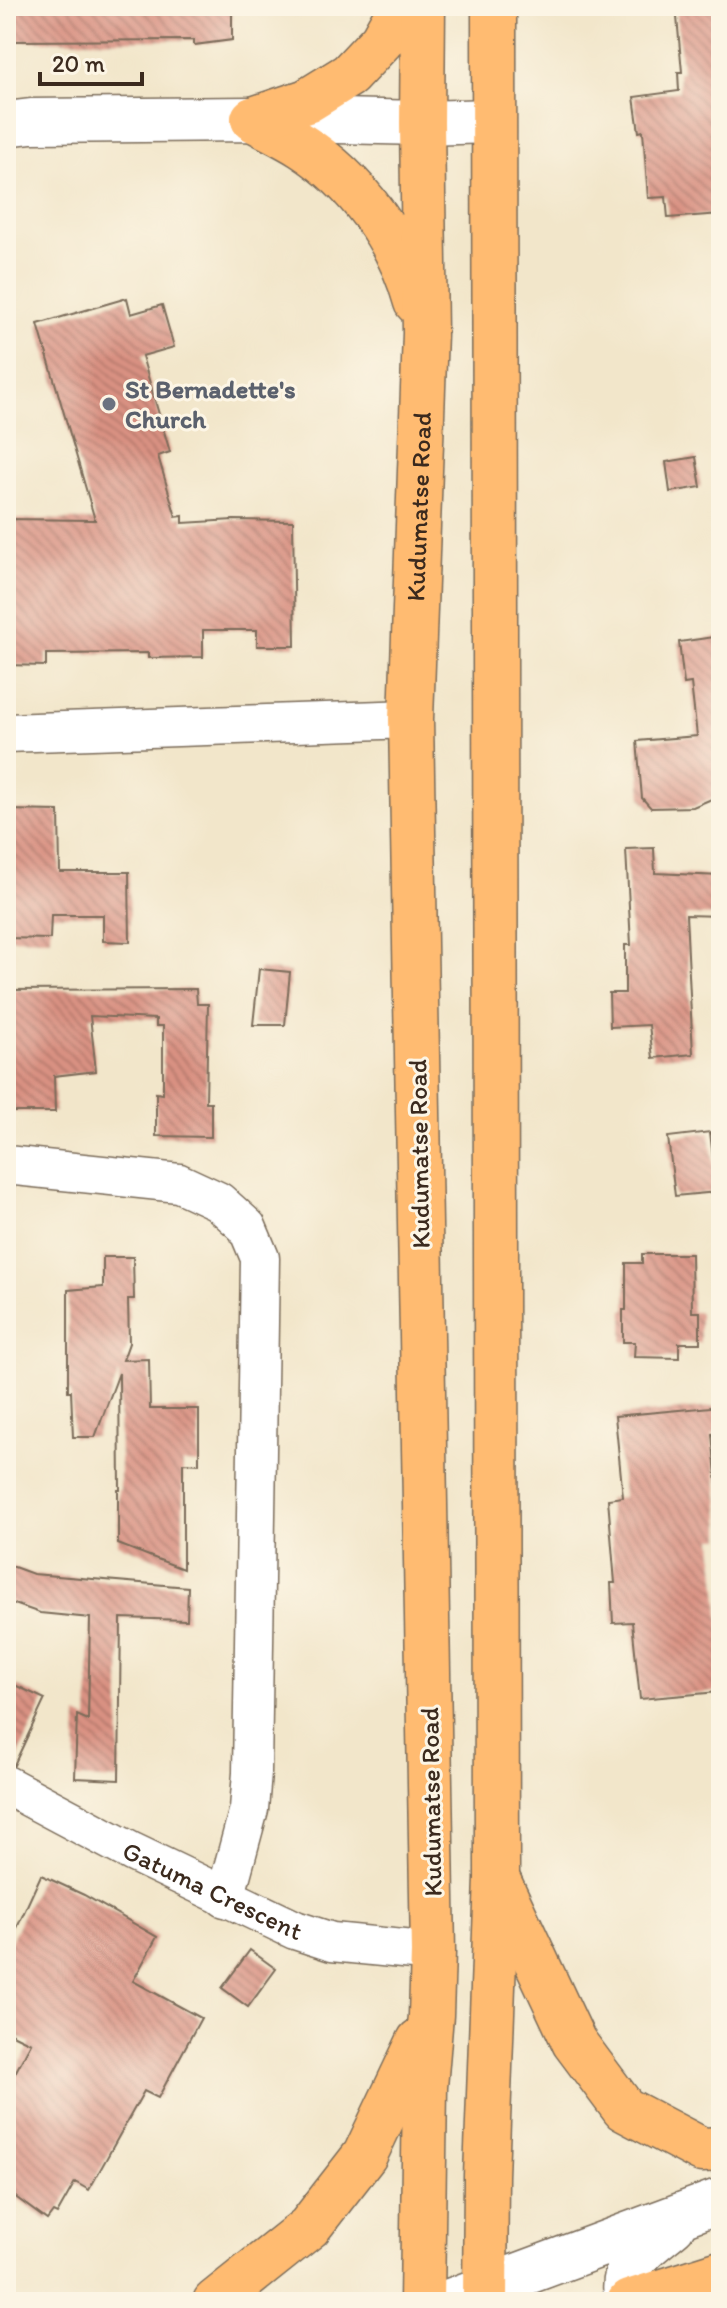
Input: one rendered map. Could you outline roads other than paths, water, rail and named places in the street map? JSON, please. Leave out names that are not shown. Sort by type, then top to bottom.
[{"type":"main road","points":[[253,119],[307,101],[349,75],[382,40],[401,6]]},
{"type":"main road","name":"Kudumatse Road","points":[[422,2302],[425,2087],[433,1952],[411,719],[425,333],[423,6]]},
{"type":"main road","points":[[472,2298],[486,2176],[497,1878],[494,6]]},
{"type":"main road","points":[[253,119],[303,146],[347,183],[383,227],[410,278],[425,333]]},
{"type":"main road","points":[[497,1878],[574,2042],[624,2109],[702,2150],[721,2149]]},
{"type":"main road","points":[[215,2302],[309,2227],[365,2155],[431,2015]]},
{"type":"main road","points":[[628,2302],[721,2273]]},
{"type":"street","points":[[6,124],[31,121],[253,119],[422,123],[493,121]]},
{"type":"street","points":[[6,733],[411,719]]},
{"type":"street","points":[[6,1165],[179,1183],[218,1201],[247,1227],[260,1258],[252,1773],[249,1809],[225,1898]]},
{"type":"street","name":"Gatuma Crescent","points":[[6,1785],[132,1852],[295,1930],[332,1942],[433,1952]]},
{"type":"street","points":[[472,2298],[705,2206]]},
{"type":"street","points":[[628,2302],[623,2287],[631,2262],[705,2206]]},
{"type":"place","name":"St Bernadette's Church","points":[[109,404]]}]
